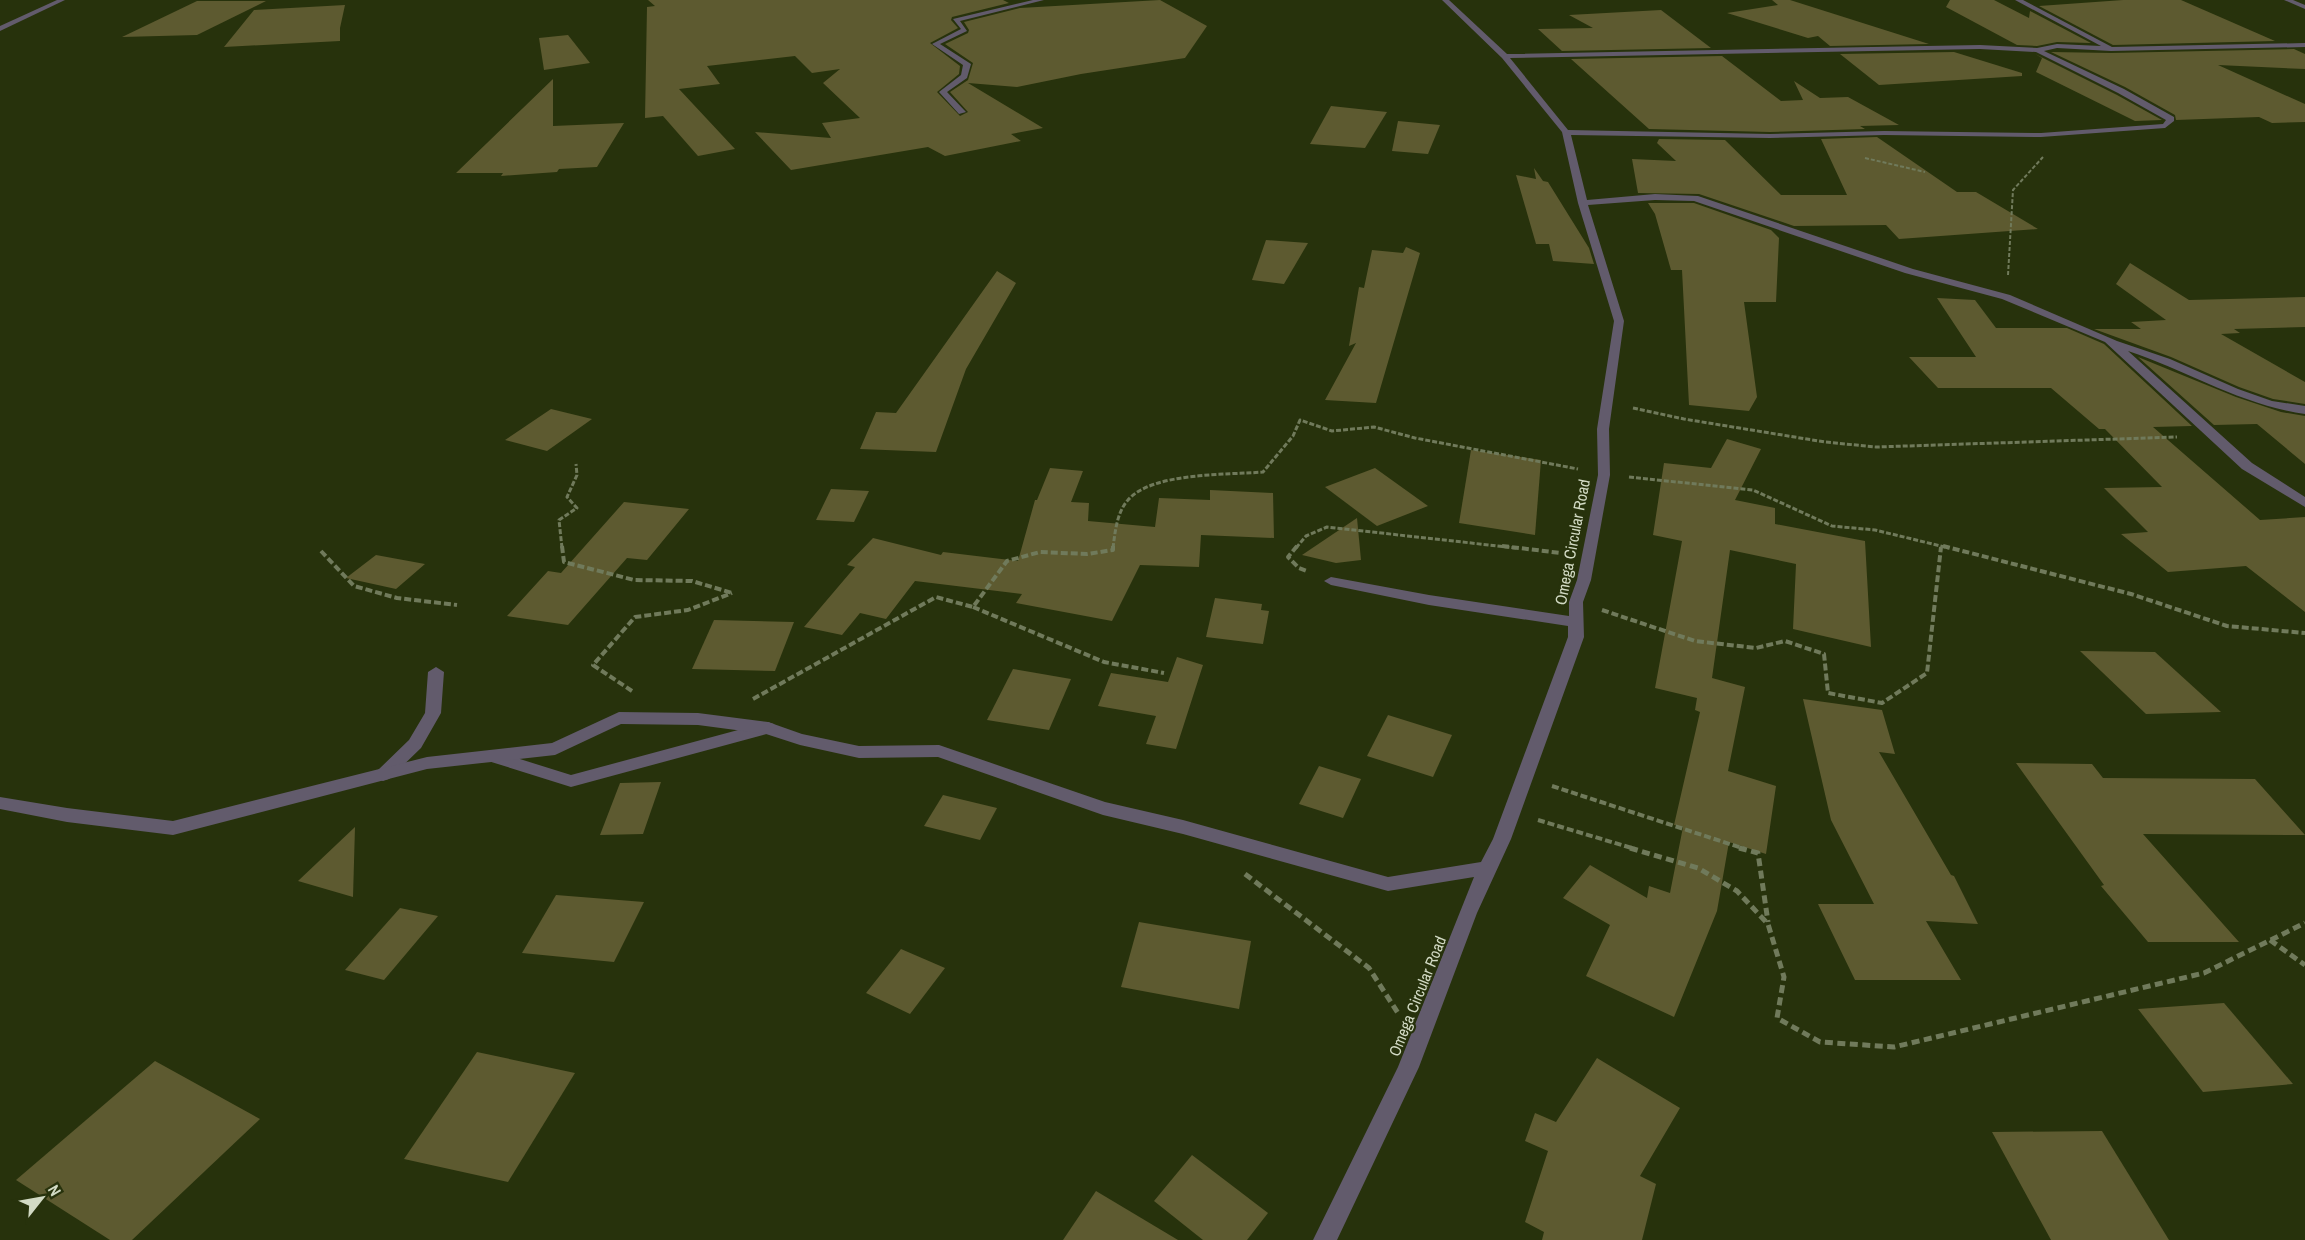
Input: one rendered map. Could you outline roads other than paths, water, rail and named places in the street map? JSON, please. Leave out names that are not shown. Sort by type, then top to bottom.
[{"type":"street","points":[[0,29],[62,0]]},
{"type":"street","points":[[962,112],[943,92],[964,76],[967,64],[935,44],[965,30],[955,20],[1041,0]]},
{"type":"street","name":"Omega Circular Road","points":[[1325,1240],[1371,1150],[1418,1044],[1486,868],[1502,839],[1576,637],[1576,602],[1588,556],[1604,474],[1603,429],[1619,321],[1583,203],[1566,132],[1505,56],[1445,0]]},
{"type":"street","points":[[2019,0],[2111,49]]},
{"type":"street","points":[[2287,0],[2305,7]]},
{"type":"street","points":[[1505,56],[1980,47],[2037,50],[2057,46],[2111,49],[2305,45]]},
{"type":"street","points":[[1566,132],[1770,136],[1884,133],[2041,135],[2165,126],[2171,119],[2121,91],[2037,50]]},
{"type":"street","points":[[1583,203],[1655,197],[1695,198],[1909,271],[2006,297],[2109,340],[2165,360],[2251,398],[2284,408],[2305,410]]},
{"type":"street","points":[[2109,340],[2247,466],[2305,503]]},
{"type":"street","points":[[1331,581],[1429,600],[1576,622]]},
{"type":"street","points":[[383,775],[415,744],[433,713],[436,672]]},
{"type":"street","points":[[0,803],[67,815],[173,828],[427,763],[555,749],[619,718],[698,719],[768,728],[800,739],[860,752],[939,751],[1103,808],[1182,827],[1388,884],[1486,868]]},
{"type":"street","points":[[491,756],[571,781],[768,728]]}]
